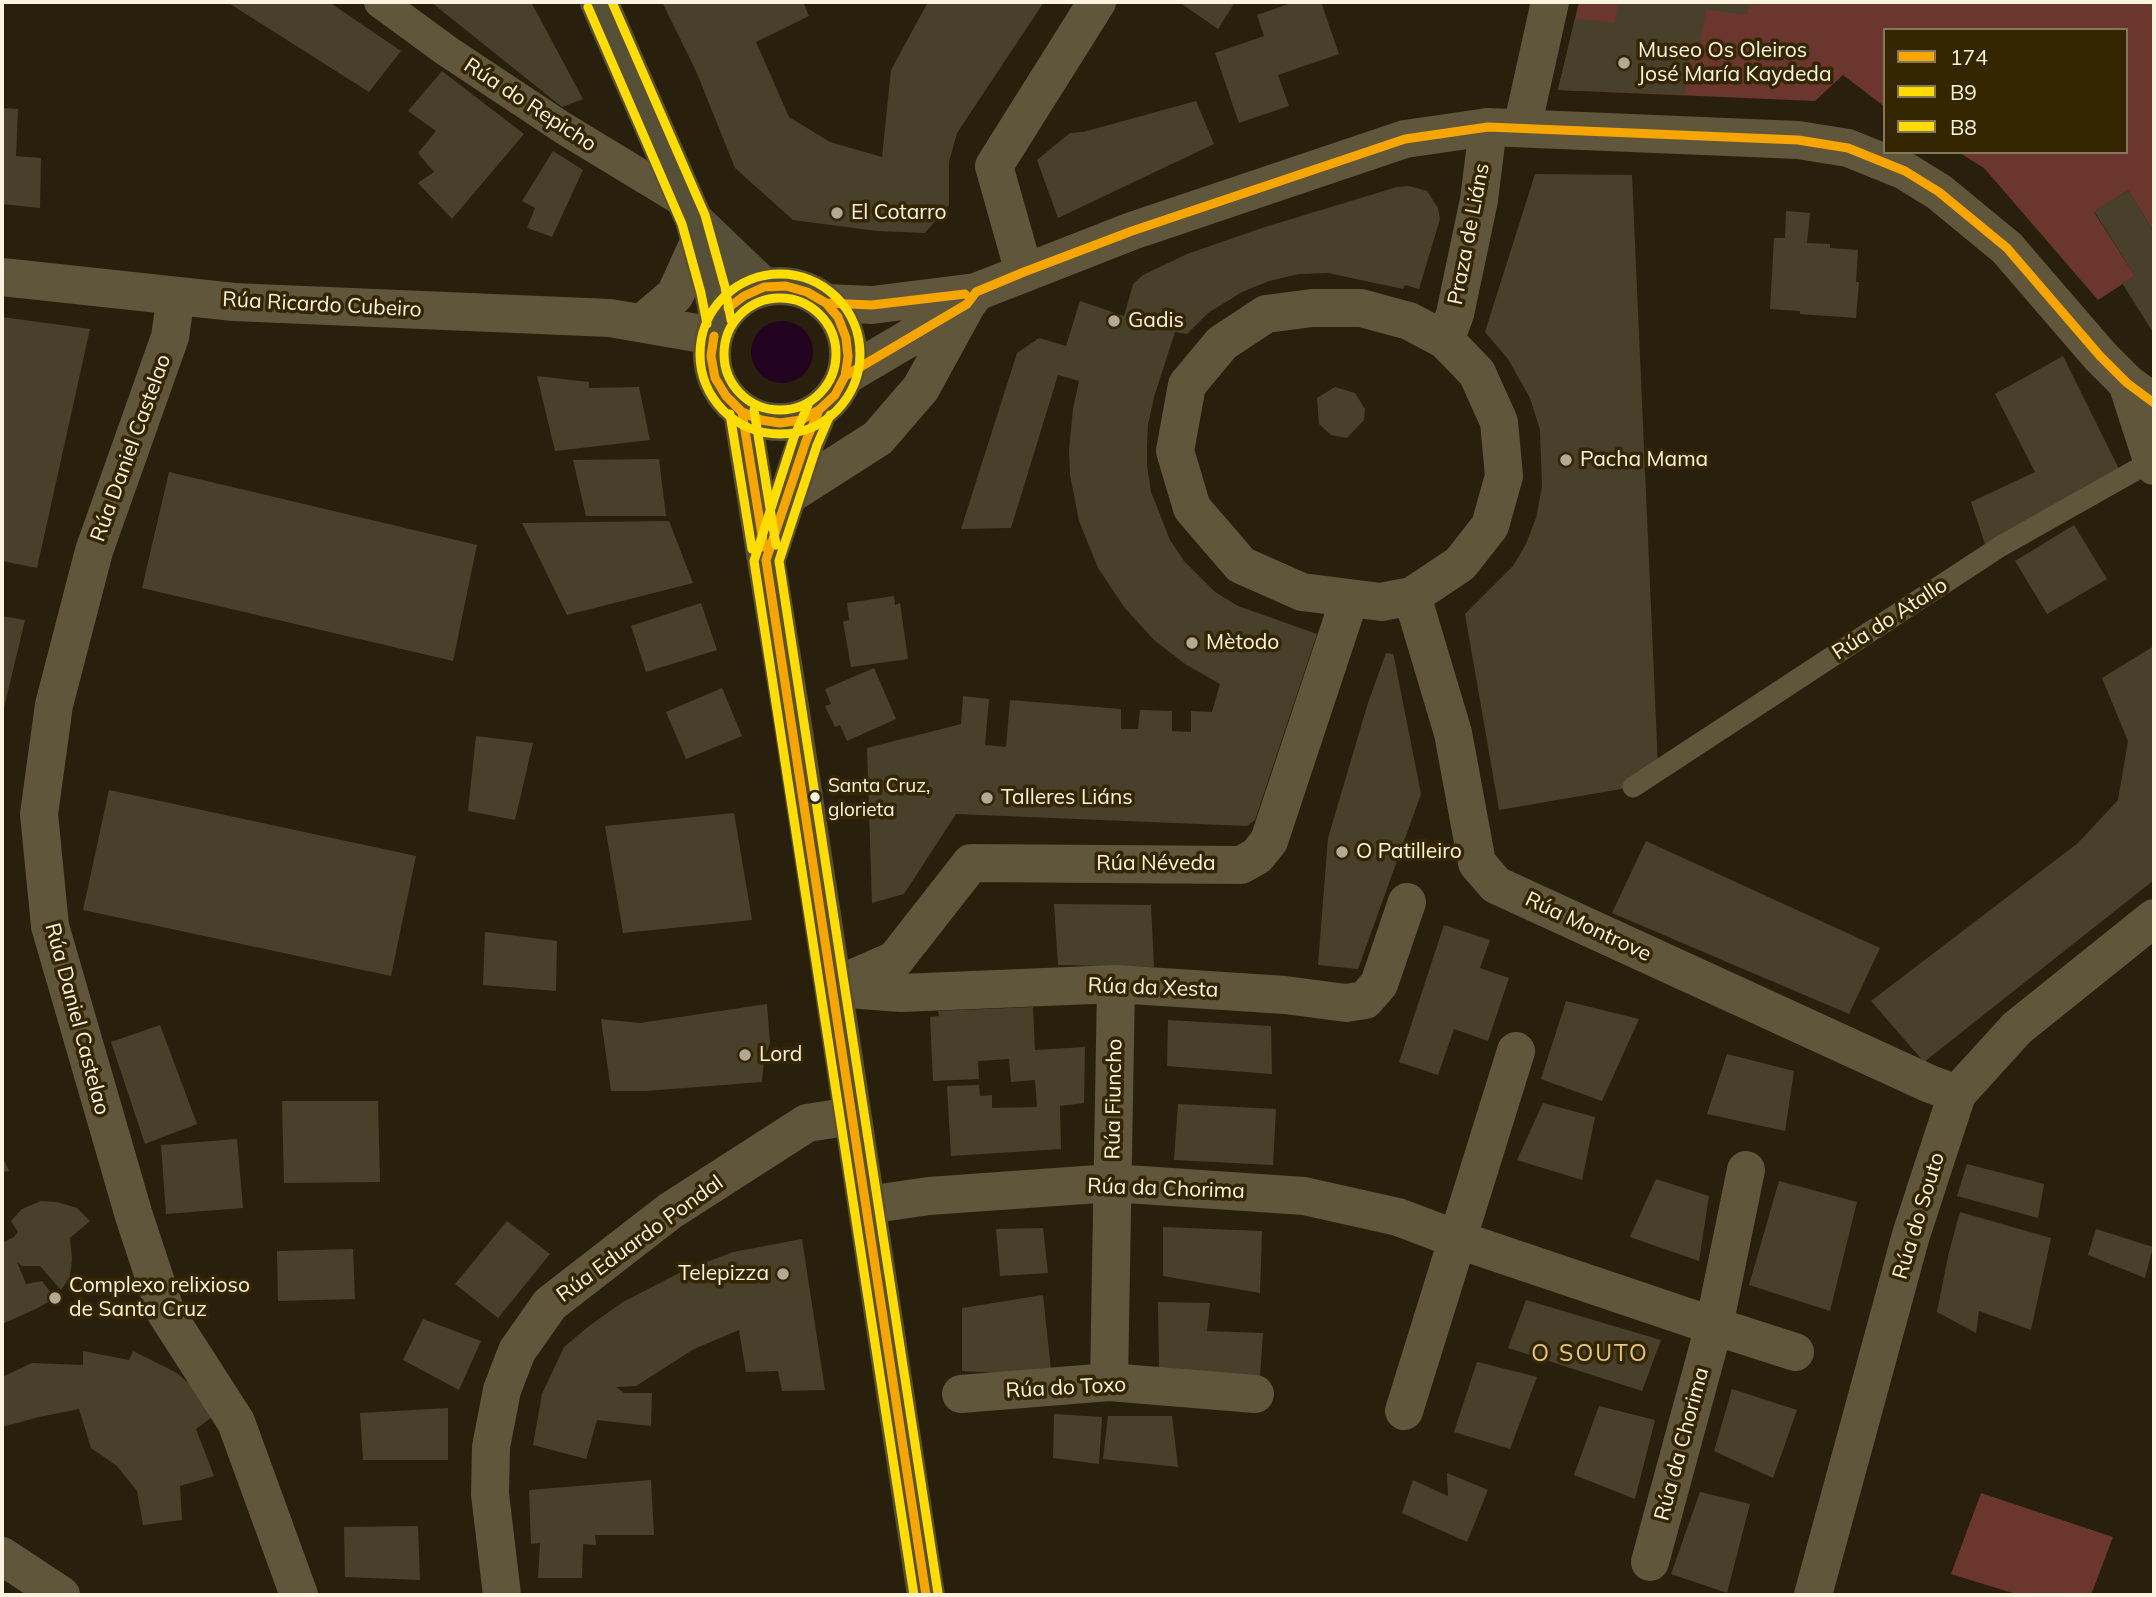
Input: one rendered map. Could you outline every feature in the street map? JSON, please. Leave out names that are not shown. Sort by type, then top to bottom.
[{"type":"main road","points":[[599,2],[693,221],[717,329]]},
{"type":"main road","points":[[693,221],[764,288]]},
{"type":"main road","points":[[786,286],[807,292],[825,303],[838,317],[846,338],[848,357],[845,376],[835,395],[819,410],[801,419],[780,423],[742,411],[726,397],[715,378],[711,356],[717,329],[728,308],[744,296],[764,288],[786,286]]},
{"type":"main road","points":[[766,561],[819,410]]},
{"type":"main road","points":[[742,411],[926,1595]]},
{"type":"street","name":"Rúa do Repicho","points":[[380,2],[693,221]]},
{"type":"street","points":[[1024,272],[994,166],[1097,2]]},
{"type":"street","name":"Praza de Liáns","points":[[1445,340],[1455,314],[1479,200],[1550,2]]},
{"type":"street","points":[[845,376],[972,298],[1024,272],[1132,231],[1405,139],[1505,128],[1798,140],[1848,148],[1905,171],[1939,192],[2007,248],[2100,356],[2141,393],[2153,463]]},
{"type":"street","points":[[642,323],[675,295],[693,221]]},
{"type":"street","name":"Rúa Ricardo Cubeiro","points":[[2,276],[234,302],[610,318],[717,329]]},
{"type":"street","name":"Rúa Daniel Castelao","points":[[176,296],[170,337],[94,551],[54,705],[39,814],[50,926],[134,1216],[166,1313],[236,1422],[299,1595]]},
{"type":"street","points":[[825,303],[872,305],[972,298]]},
{"type":"street","points":[[789,495],[878,438],[921,388],[972,298]]},
{"type":"street","points":[[1312,308],[1361,308],[1409,321],[1445,340],[1477,373],[1499,422],[1504,476],[1490,526],[1461,564],[1412,596],[1381,602],[1302,592],[1241,565],[1192,508],[1175,451],[1187,385],[1222,343],[1266,314],[1312,308]]},
{"type":"street","name":"Rúa Montrove","points":[[1412,596],[1453,733],[1477,863],[1496,885],[1957,1094]]},
{"type":"street","name":"Rúa Néveda","points":[[833,987],[895,960],[971,863],[1241,865],[1257,856],[1269,841],[1349,600]]},
{"type":"street","name":"Rúa da Xesta","points":[[833,987],[901,993],[1116,985],[1285,995],[1346,1003],[1365,1000],[1378,984],[1406,902]]},
{"type":"street","name":"Rúa do Souto","points":[[1813,1595],[1911,1235],[1957,1094],[2017,1028],[2154,918]]},
{"type":"street","name":"Rúa Fiuncho","points":[[1109,1382],[1116,985]]},
{"type":"street","points":[[1404,1411],[1516,1051]]},
{"type":"street","name":"Rúa Eduardo Pondal","points":[[502,1595],[490,1494],[491,1447],[502,1390],[517,1351],[550,1304],[670,1211],[807,1123],[852,1116]]},
{"type":"street","name":"Rúa da Chorima","points":[[1650,1562],[1714,1326],[1746,1170]]},
{"type":"street","name":"Rúa da Chorima","points":[[867,1205],[929,1196],[1112,1183],[1304,1196],[1398,1217],[1459,1240],[1795,1352]]},
{"type":"street","name":"Rúa do Toxo","points":[[961,1394],[1109,1382],[1255,1394]]},
{"type":"street","points":[[2,1556],[61,1595]]},
{"type":"lane","name":"Rúa do Atallo","points":[[1633,787],[2001,546],[2153,463]]},
{"type":"shaded area","points":[[1579,2],[2154,2],[2154,232],[2128,190],[2094,212],[2135,276],[2098,300],[1984,168],[1961,154],[2128,154],[2128,28],[1883,28],[1883,105],[1843,75],[1815,101],[1558,90]]},
{"type":"shaded area","points":[[776,321],[788,321],[804,330],[811,340],[811,364],[804,374],[788,383],[776,383],[765,378],[756,369],[751,358],[751,346],[756,335],[765,326]]},
{"type":"shaded area","points":[[1981,1493],[2113,1537],[2091,1595],[2019,1595],[1951,1574]]},
{"type":"building","points":[[227,2],[329,2],[401,51],[369,92]]},
{"type":"building","points":[[431,2],[531,2],[583,99],[562,107]]},
{"type":"building","points":[[662,2],[803,2],[809,16],[756,42],[789,117],[830,142],[882,157],[891,70],[928,2],[1044,2],[957,133],[949,162],[949,205],[925,233],[877,231],[793,220],[735,168],[696,71]]},
{"type":"building","points":[[1179,2],[1235,2],[1218,29]]},
{"type":"building","points":[[1294,2],[1321,2],[1339,54],[1278,75],[1289,106],[1239,123],[1215,53],[1264,36],[1257,15]]},
{"type":"building","points":[[1618,2],[1749,2],[1747,15],[1706,10],[1700,44],[1693,43],[1685,94],[1558,90],[1575,18],[1615,23]]},
{"type":"building","points":[[442,71],[524,134],[452,219],[418,183],[434,172],[418,153],[436,131],[408,111]]},
{"type":"building","points":[[1196,101],[1214,144],[1058,218],[1037,160],[1070,133],[1083,132]]},
{"type":"building","points":[[2,108],[18,109],[16,156],[41,158],[40,208],[2,204]]},
{"type":"building","points":[[553,151],[583,170],[552,237],[527,228],[535,208],[522,201]]},
{"type":"building","points":[[1535,174],[1632,175],[1658,767],[1633,787],[1499,810],[1465,614],[1513,566],[1526,544],[1536,518],[1542,487],[1540,430],[1530,398],[1508,359],[1485,332]]},
{"type":"building","points":[[1409,186],[1427,191],[1438,208],[1440,219],[1419,289],[1405,285],[1403,289],[1328,273],[1299,274],[1269,281],[1242,292],[1208,313],[1187,334],[1175,332],[1154,397],[1147,445],[1151,492],[1170,540],[1184,561],[1215,592],[1238,606],[1317,634],[1255,820],[1247,826],[956,814],[904,894],[872,903],[867,748],[961,724],[963,696],[989,699],[985,745],[1006,747],[1010,700],[1121,709],[1121,729],[1138,729],[1140,710],[1172,711],[1172,731],[1191,732],[1191,711],[1212,712],[1220,684],[1185,664],[1154,640],[1124,607],[1098,568],[1079,521],[1070,475],[1069,450],[1079,381],[1058,375],[1011,528],[961,529],[1017,353],[1039,338],[1066,346],[1080,301],[1124,316],[1133,284],[1143,275],[1187,254],[1265,227],[1397,187]]},
{"type":"building","points":[[2128,190],[2154,232],[2154,334],[2122,283],[2135,276],[2094,211]]},
{"type":"building","points":[[1786,211],[1810,213],[1807,243],[1830,244],[1830,248],[1858,250],[1856,318],[1770,309],[1774,238],[1785,238]]},
{"type":"building","points":[[2,317],[90,329],[37,568],[2,561]]},
{"type":"building","points":[[2063,356],[2119,469],[1985,544],[1971,502],[2035,472],[1995,394]]},
{"type":"building","points":[[537,376],[589,382],[589,388],[639,387],[650,440],[555,451]]},
{"type":"building","points":[[1335,387],[1355,393],[1365,409],[1364,420],[1347,438],[1331,435],[1319,424],[1317,398]]},
{"type":"building","points":[[659,459],[666,516],[586,516],[573,460]]},
{"type":"building","points":[[169,472],[477,545],[453,661],[142,588]]},
{"type":"building","points":[[669,521],[693,583],[567,615],[522,523]]},
{"type":"building","points":[[2074,525],[2107,579],[2047,614],[2015,561]]},
{"type":"building","points":[[894,596],[895,605],[900,603],[908,659],[851,667],[843,622],[849,620],[847,603]]},
{"type":"building","points":[[701,603],[717,650],[646,672],[631,626]]},
{"type":"building","points":[[2,616],[25,620],[3,712],[2,712]]},
{"type":"building","points":[[2154,646],[2154,880],[1924,1062],[1871,1001],[2078,843],[2118,800],[2128,741],[2102,678]]},
{"type":"building","points":[[1386,653],[1393,654],[1394,657],[1421,794],[1358,969],[1318,965],[1328,838],[1368,703]]},
{"type":"building","points":[[874,668],[896,719],[847,741],[840,725],[835,727],[825,706],[831,704],[825,689]]},
{"type":"building","points":[[722,688],[742,736],[686,759],[666,712]]},
{"type":"building","points":[[476,736],[533,743],[515,820],[468,811]]},
{"type":"building","points":[[109,790],[416,856],[391,976],[83,910]]},
{"type":"building","points":[[734,813],[752,920],[623,933],[605,826]]},
{"type":"building","points":[[1646,841],[1880,948],[1849,1014],[1612,913]]},
{"type":"building","points":[[1054,904],[1151,905],[1154,967],[1058,965]]},
{"type":"building","points":[[1444,925],[1490,940],[1480,968],[1509,978],[1488,1041],[1454,1029],[1438,1075],[1399,1062]]},
{"type":"building","points":[[485,932],[557,941],[556,991],[483,985]]},
{"type":"building","points":[[1566,1001],[1639,1019],[1602,1101],[1541,1079]]},
{"type":"building","points":[[767,1004],[770,1043],[764,1060],[762,1082],[611,1091],[601,1019],[640,1023]]},
{"type":"building","points":[[1033,1007],[1035,1050],[1085,1047],[1084,1103],[1060,1106],[1061,1149],[951,1156],[947,1086],[979,1085],[980,1096],[992,1095],[992,1108],[1037,1107],[1035,1080],[1011,1082],[1009,1059],[978,1061],[979,1079],[933,1081],[930,1017],[939,1016],[938,1011]]},
{"type":"building","points":[[1168,1020],[1271,1026],[1272,1074],[1167,1066]]},
{"type":"building","points":[[160,1025],[197,1124],[145,1144],[111,1042]]},
{"type":"building","points":[[1727,1054],[1794,1071],[1785,1131],[1707,1114]]},
{"type":"building","points":[[282,1101],[378,1101],[380,1182],[284,1183]]},
{"type":"building","points":[[1543,1103],[1595,1117],[1582,1180],[1517,1160]]},
{"type":"building","points":[[1178,1104],[1276,1109],[1273,1165],[1174,1160]]},
{"type":"building","points":[[237,1139],[243,1208],[166,1214],[161,1145]]},
{"type":"building","points":[[2,1158],[5,1162],[9,1171],[2,1172]]},
{"type":"building","points":[[1967,1164],[2044,1184],[2038,1218],[1957,1196]]},
{"type":"building","points":[[1656,1179],[1709,1196],[1699,1261],[1630,1237]]},
{"type":"building","points":[[1779,1181],[1857,1202],[1830,1311],[1749,1285]]},
{"type":"building","points":[[41,1201],[77,1208],[90,1221],[70,1238],[70,1277],[61,1290],[40,1266],[22,1266],[17,1262],[26,1284],[42,1281],[55,1298],[2,1324],[2,1243],[18,1232],[11,1221],[22,1209]]},
{"type":"building","points":[[1960,1212],[2051,1238],[2031,1330],[1979,1311],[1976,1333],[1937,1312]]},
{"type":"building","points":[[507,1221],[550,1254],[498,1318],[455,1284]]},
{"type":"building","points":[[1163,1227],[1262,1231],[1260,1293],[1163,1276]]},
{"type":"building","points":[[1043,1228],[1048,1273],[1000,1276],[996,1229]]},
{"type":"building","points":[[2096,1229],[2153,1247],[2145,1278],[2088,1255]]},
{"type":"building","points":[[802,1239],[825,1390],[782,1391],[778,1371],[746,1372],[739,1330],[694,1349],[636,1386],[616,1387],[624,1393],[652,1393],[651,1426],[597,1420],[586,1459],[533,1445],[542,1394],[564,1347],[589,1326],[623,1302],[683,1271],[733,1252]]},
{"type":"building","points":[[353,1249],[355,1299],[278,1301],[277,1251]]},
{"type":"building","points":[[1043,1295],[1051,1370],[1000,1373],[962,1371],[962,1308]]},
{"type":"building","points":[[1526,1300],[1661,1340],[1642,1391],[1508,1348]]},
{"type":"building","points":[[1158,1302],[1210,1303],[1207,1331],[1263,1333],[1260,1376],[1159,1371]]},
{"type":"building","points":[[423,1319],[481,1341],[459,1390],[403,1360]]},
{"type":"building","points":[[83,1351],[129,1360],[133,1351],[177,1373],[206,1399],[212,1417],[196,1429],[214,1476],[180,1486],[182,1520],[143,1525],[137,1491],[117,1466],[91,1448],[79,1409],[2,1427],[2,1377],[32,1363],[83,1365]]},
{"type":"building","points":[[1477,1362],[1537,1377],[1510,1449],[1454,1432]]},
{"type":"building","points":[[1732,1389],[1797,1410],[1773,1478],[1714,1451]]},
{"type":"building","points":[[1599,1406],[1655,1420],[1635,1499],[1574,1475]]},
{"type":"building","points":[[448,1408],[448,1460],[363,1460],[360,1413]]},
{"type":"building","points":[[1054,1414],[1102,1417],[1099,1464],[1053,1458]]},
{"type":"building","points":[[1108,1416],[1172,1416],[1178,1467],[1103,1459]]},
{"type":"building","points":[[1447,1473],[1488,1490],[1467,1542],[1402,1513],[1413,1480],[1448,1496]]},
{"type":"building","points":[[651,1480],[654,1535],[595,1535],[596,1545],[583,1544],[582,1578],[538,1578],[540,1543],[531,1544],[529,1490]]},
{"type":"building","points":[[1700,1492],[1750,1504],[1727,1593],[1671,1574]]},
{"type":"building","points":[[418,1526],[420,1580],[345,1577],[344,1527]]},
{"type":"transit line","name":"B8","points":[[612,2],[705,215],[725,287],[731,320]]},
{"type":"transit line","name":"B9","points":[[588,7],[682,224],[707,324]]},
{"type":"transit line","name":"174","points":[[845,376],[967,304],[976,292],[1024,272],[1132,231],[1405,139],[1488,127],[1798,140],[1848,148],[1905,171],[1939,192],[2007,248],[2100,356],[2127,383],[2154,403]]},
{"type":"transit line","name":"B9","points":[[780,274],[811,280],[837,297],[854,323],[860,354],[854,385],[837,411],[811,428],[780,434],[749,428],[723,411],[706,385],[700,354],[706,323],[723,297],[749,280],[780,274]]},
{"type":"transit line","name":"174","points":[[728,308],[744,296],[764,287],[786,286],[807,292],[826,303],[838,317],[846,338]]},
{"type":"transit line","name":"174","points":[[826,303],[872,305],[965,294]]},
{"type":"transit line","name":"B8","points":[[780,298],[801,302],[819,315],[832,333],[836,354],[832,375],[819,393],[801,406],[780,410],[759,406],[741,393],[728,375],[724,354],[728,333],[741,315],[759,302],[780,298]]},
{"type":"transit line","name":"174","points":[[714,336],[711,356],[715,378],[726,396],[742,412],[761,420],[780,423],[801,420],[819,410],[835,395],[845,376],[848,357],[846,338]]},
{"type":"transit line","name":"B9","points":[[808,405],[794,437],[754,561],[914,1595]]},
{"type":"transit line","name":"B8","points":[[754,410],[776,545]]},
{"type":"transit line","name":"174","points":[[819,410],[766,560],[926,1595]]},
{"type":"transit line","name":"174","points":[[742,412],[764,547]]},
{"type":"transit line","name":"B9","points":[[730,414],[752,549]]},
{"type":"transit line","name":"B8","points":[[830,415],[817,445],[779,561],[938,1593]]},
{"type":"place","name":"Museo Os Oleiros José María Kaydeda","points":[[1624,63]]},
{"type":"place","name":"El Cotarro","points":[[837,213]]},
{"type":"place","name":"Gadis","points":[[1114,321]]},
{"type":"place","name":"Pacha Mama","points":[[1566,460]]},
{"type":"place","name":"Mètodo","points":[[1192,643]]},
{"type":"place","name":"Santa Cruz, glorieta","points":[[815,797]]},
{"type":"place","name":"Talleres Liáns","points":[[987,798]]},
{"type":"place","name":"O Patilleiro","points":[[1342,852]]},
{"type":"place","name":"Lord","points":[[745,1055]]},
{"type":"place","name":"Telepizza","points":[[783,1274]]},
{"type":"place","name":"Complexo relixioso de Santa Cruz","points":[[55,1298]]},
{"type":"district","name":"O SOUTO","points":[[1590,1354]]}]
